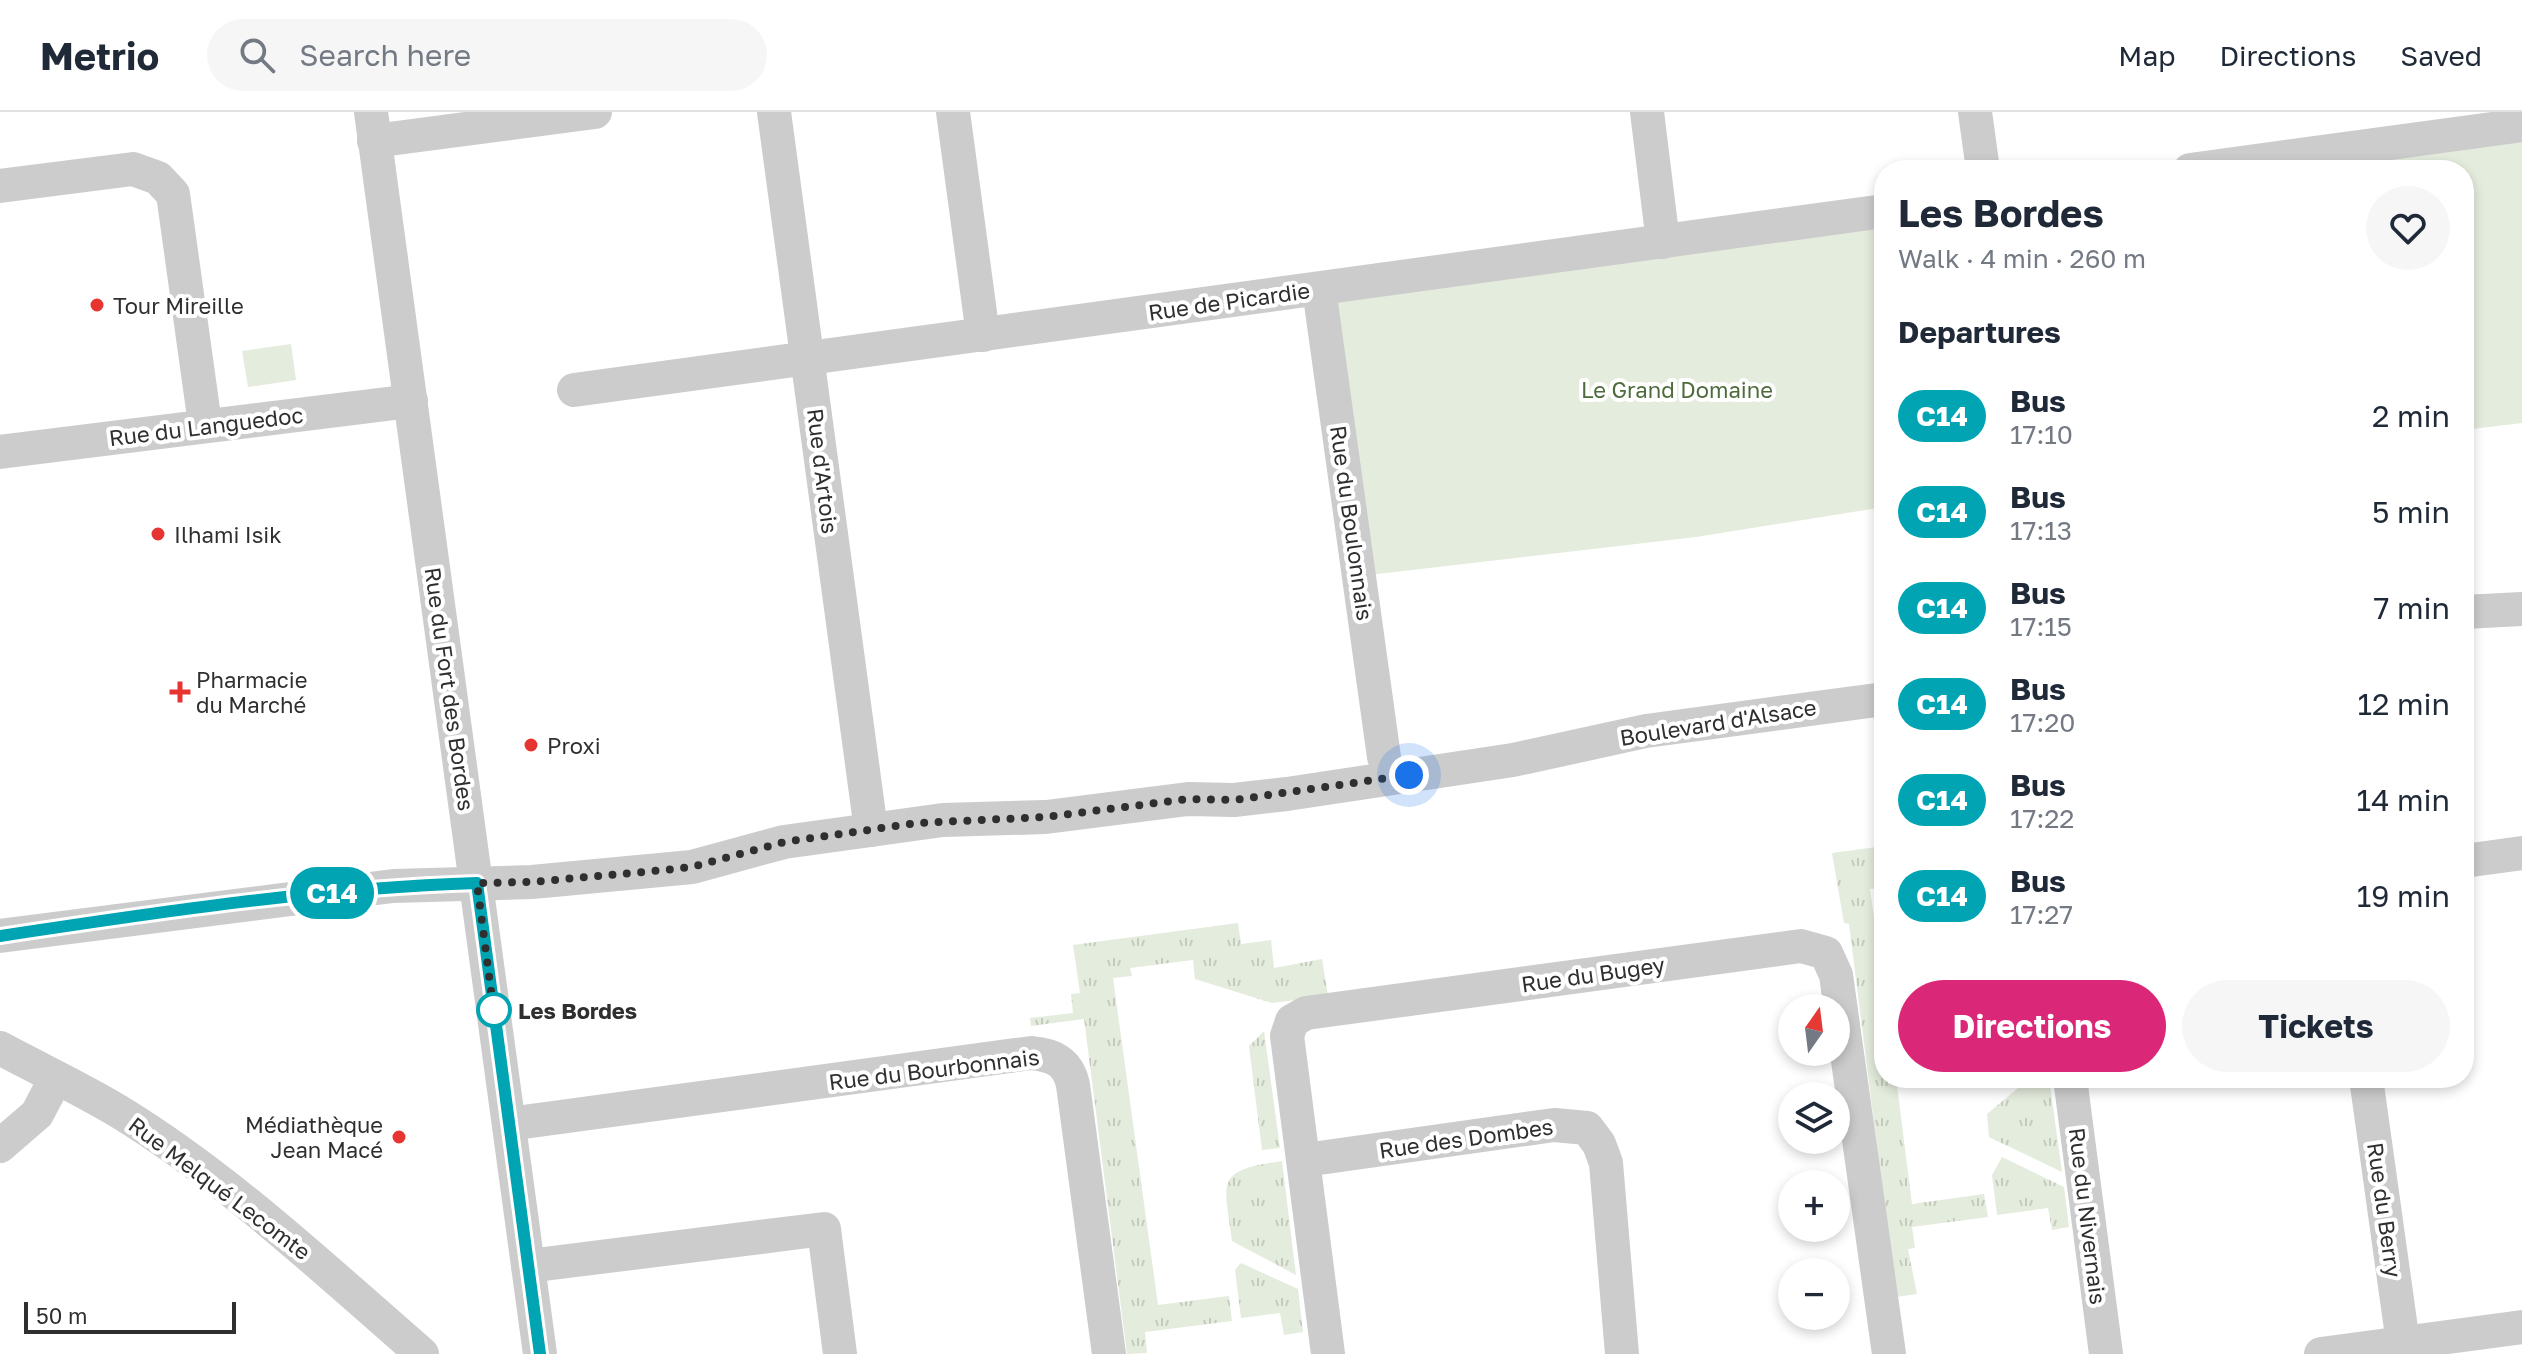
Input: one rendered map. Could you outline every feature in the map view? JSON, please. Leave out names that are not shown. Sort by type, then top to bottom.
[{"type":"street","points":[[372,126],[595,112]]},
{"type":"street","name":"Rue d'Artois","points":[[774,112],[871,830]]},
{"type":"street","points":[[953,112],[983,335]]},
{"type":"street","points":[[1647,112],[1663,242]]},
{"type":"street","points":[[1975,112],[1982,160]]},
{"type":"street","points":[[2335,160],[2522,125]]},
{"type":"street","name":"Rue du Fort des Bordes","points":[[372,126],[540,1354]]},
{"type":"street","points":[[0,186],[133,169],[158,178],[173,194],[205,424]]},
{"type":"street","name":"Rue de Picardie","points":[[574,390],[1874,212]]},
{"type":"street","name":"Rue du Boulonnais","points":[[1319,289],[1384,757]]},
{"type":"street","name":"Rue du Languedoc","points":[[0,452],[205,424],[411,401]]},
{"type":"street","points":[[2474,611],[2522,609]]},
{"type":"street","name":"Boulevard d'Alsace","points":[[0,936],[393,886],[532,882],[692,867],[784,842],[955,819],[1046,817],[1188,799],[1234,800],[1287,794],[1513,760],[1646,731],[1874,700]]},
{"type":"street","name":"Boulevard d'Alsace","points":[[1188,799],[1246,779],[1384,757],[1465,747],[1552,751]]},
{"type":"street","points":[[2474,860],[2522,853]]},
{"type":"street","name":"Rue du Bugey","points":[[1328,1354],[1287,1036],[1292,1021],[1298,1016],[1787,948],[1819,949],[1830,958],[1836,975],[1889,1354]]},
{"type":"street","name":"Rue Melqué Lecomte","points":[[0,1048],[117,1111],[229,1191],[422,1354]]},
{"type":"street","name":"Rue du Bourbonnais","points":[[509,1124],[1031,1053],[1051,1056],[1067,1067],[1073,1085],[1109,1354]]},
{"type":"street","points":[[0,1146],[37,1114],[56,1078]]},
{"type":"street","name":"Rue du Nivernais","points":[[2071,1088],[2106,1354]]},
{"type":"street","name":"Rue du Berry","points":[[2367,1088],[2403,1343]]},
{"type":"street","name":"Rue des Dombes","points":[[1305,1160],[1554,1125],[1587,1128],[1599,1144],[1606,1163],[1622,1354]]},
{"type":"street","points":[[528,1266],[824,1229],[840,1354]]},
{"type":"street","points":[[2321,1354],[2522,1327]]},
{"type":"green space","points":[[2522,125],[2522,423],[2474,429],[2474,160],[2264,160]]},
{"type":"green space","name":"Le Grand Domaine","points":[[1874,212],[1874,509],[1696,537],[1360,576],[1319,289]]},
{"type":"green space","points":[[291,344],[296,380],[248,387],[242,351]]},
{"type":"green space","points":[[1874,847],[1874,889],[1870,889],[1874,918],[1874,1088],[1897,1088],[1912,1204],[1984,1194],[1988,1217],[1912,1227],[1915,1248],[1908,1249],[1917,1294],[1896,1297],[1849,924],[1844,923],[1832,853]]},
{"type":"green space","points":[[1238,923],[1241,944],[1271,940],[1274,968],[1322,959],[1328,996],[1272,1003],[1195,979],[1193,960],[1130,968],[1132,976],[1113,978],[1158,1305],[1229,1296],[1232,1321],[1145,1332],[1147,1353],[1127,1354],[1084,1019],[1031,1026],[1030,1018],[1073,1013],[1071,994],[1080,993],[1073,945]]},
{"type":"green space","points":[[1264,1031],[1280,1148],[1262,1150],[1249,1046]]},
{"type":"green space","points":[[2018,1088],[2050,1088],[2062,1172],[1989,1137],[1987,1114]]},
{"type":"green space","points":[[2002,1157],[2064,1187],[2069,1227],[2052,1230],[2048,1208],[1997,1215],[1992,1175]]},
{"type":"green space","points":[[1282,1161],[1296,1275],[1232,1241],[1227,1204],[1228,1182],[1234,1175],[1244,1169]]},
{"type":"green space","points":[[1241,1263],[1298,1289],[1303,1332],[1284,1335],[1280,1313],[1241,1318],[1235,1270]]},
{"type":"bus line","name":"C14","points":[[0,936],[393,886],[477,883],[540,1354]]},
{"type":"place","name":"Tour Mireille","points":[[97,305]]},
{"type":"place","name":"Ilhami Isik","points":[[158,534]]},
{"type":"place","name":"Pharmacie du Marché","points":[[180,692]]},
{"type":"place","name":"Proxi","points":[[531,745]]},
{"type":"place","name":"Les Bordes","points":[[494,1010]]},
{"type":"place","name":"Médiathèque Jean Macé","points":[[399,1137]]},
{"type":"route","points":[[494,1010],[495,1022],[477,883],[532,882],[692,867],[784,842],[917,823],[968,818],[1046,817],[1188,799],[1234,800],[1409,775]]}]
